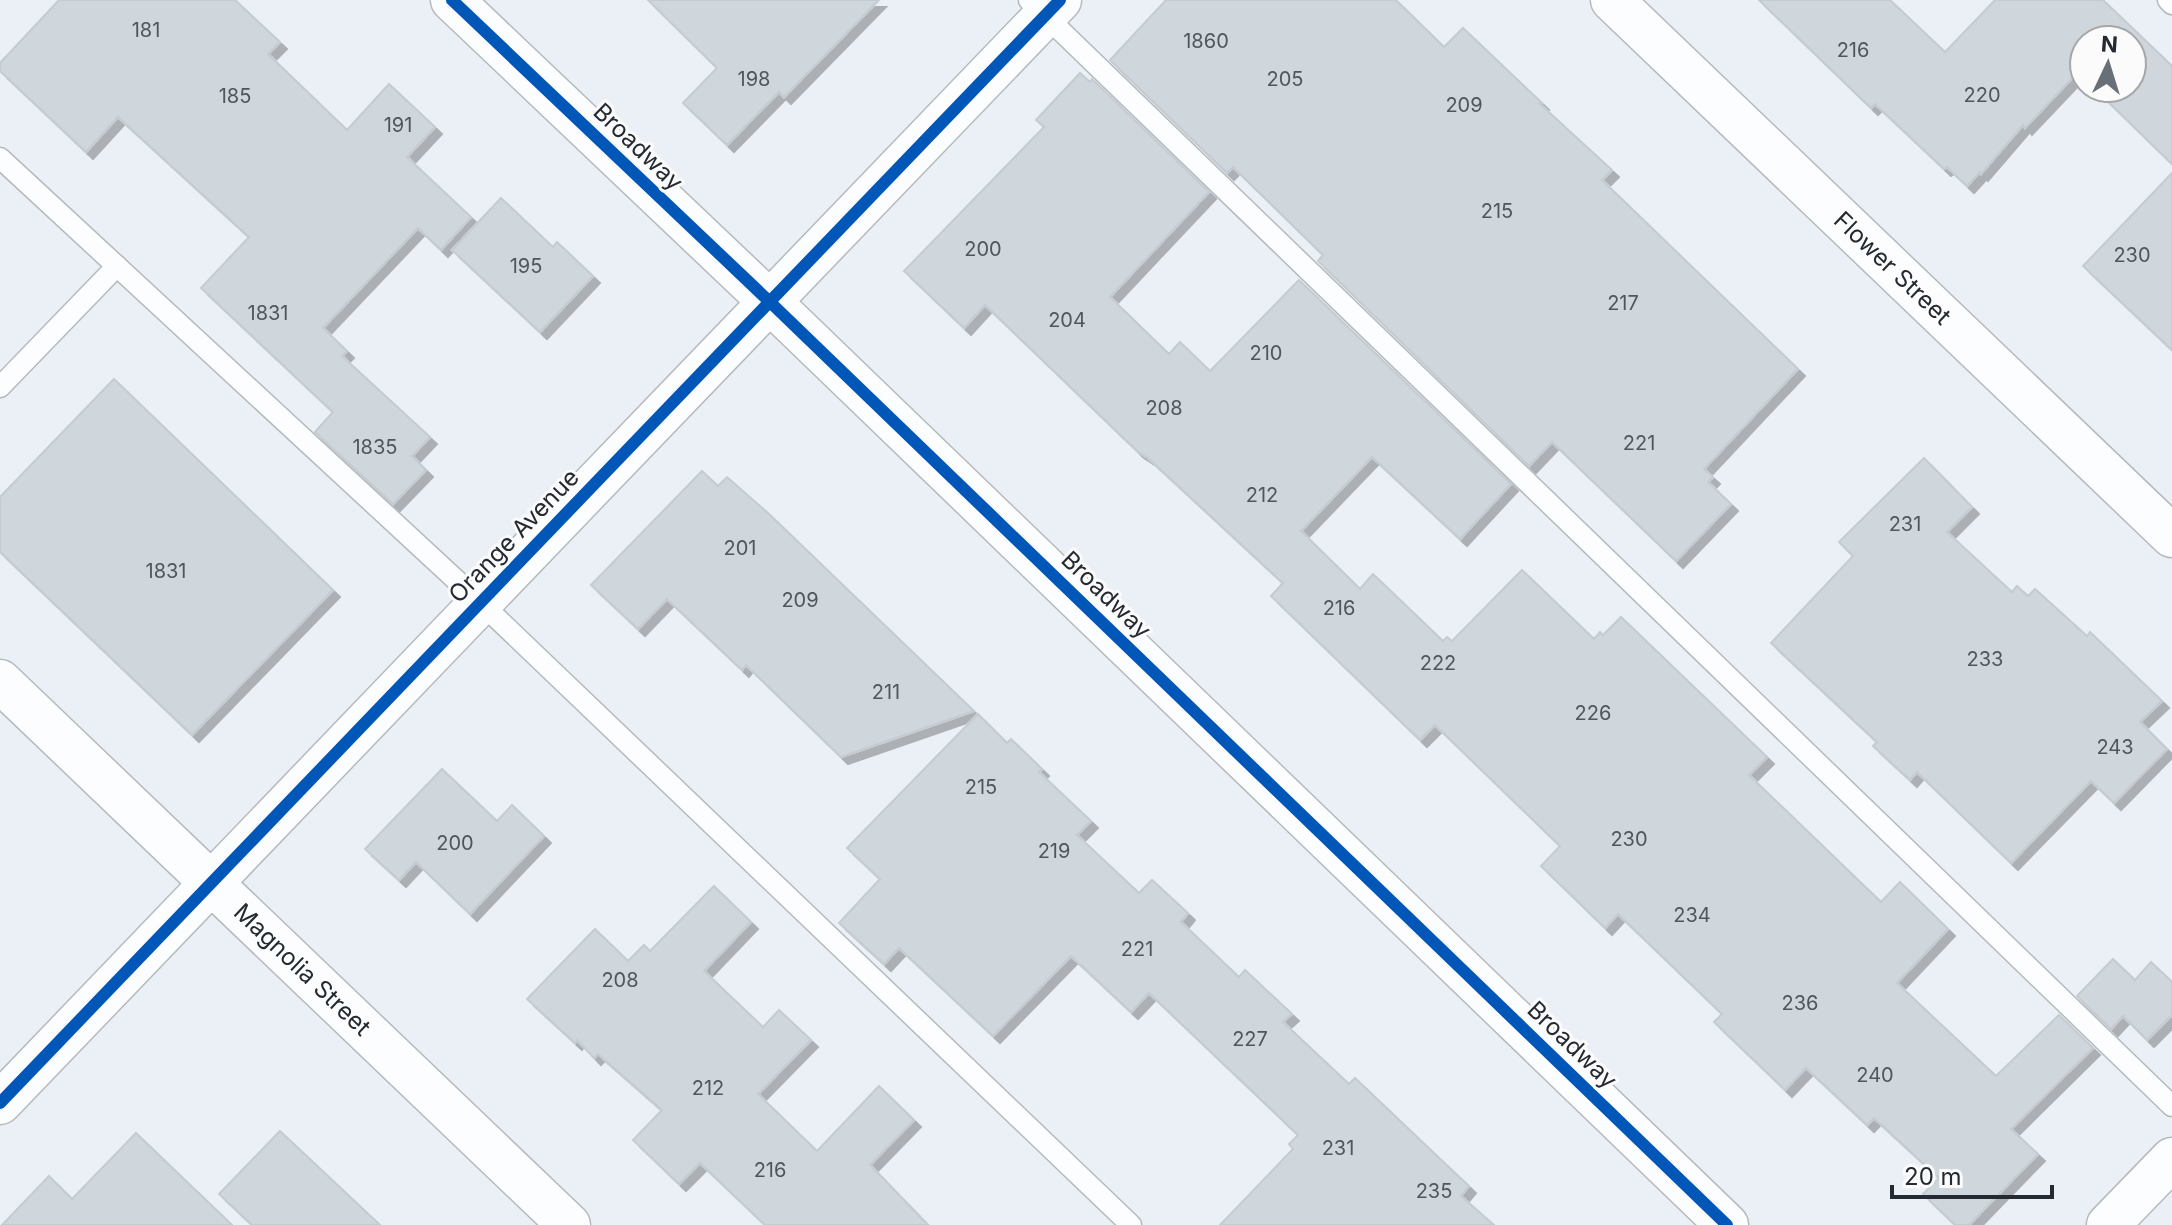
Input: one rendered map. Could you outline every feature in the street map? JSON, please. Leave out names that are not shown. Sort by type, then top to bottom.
[{"type":"street","name":"Broadway","points":[[452,0],[771,303],[1727,1225]]},
{"type":"street","name":"Flower Street","points":[[1612,0],[2172,536]]},
{"type":"street","name":"Orange Avenue","points":[[0,1103],[210,881],[771,303],[1044,5]]},
{"type":"street","name":"Magnolia Street","points":[[0,681],[569,1225]]},
{"type":"street","points":[[2108,1225],[2172,1159]]},
{"type":"lane","points":[[1044,5],[2172,1106]]},
{"type":"lane","points":[[0,158],[481,603],[1131,1225]]},
{"type":"lane","points":[[0,387],[117,266]]},
{"type":"building","points":[[59,0],[235,0],[280,42],[268,54],[347,130],[389,84],[435,127],[407,157],[471,217],[441,250],[418,228],[323,328],[347,351],[342,356],[430,437],[412,456],[426,470],[393,504],[315,432],[333,412],[201,288],[249,237],[118,117],[86,152],[0,71],[0,63]]},
{"type":"building","points":[[648,0],[879,0],[784,97],[779,92],[727,145],[683,103],[717,68]]},
{"type":"building","points":[[1166,0],[1396,0],[1444,47],[1463,28],[1612,170],[1602,180],[1798,369],[1704,469],[1713,477],[1708,482],[1731,504],[1676,561],[1552,442],[1529,466],[1318,261],[1323,255],[1233,167],[1227,173],[1110,60]]},
{"type":"building","points":[[1759,0],[1890,0],[1945,52],[1995,0],[2103,0],[2128,24],[2068,24],[2068,83],[2025,128],[2023,125],[1967,186],[1947,167],[1944,169],[1875,104],[1871,108]]},
{"type":"building","points":[[2148,43],[2172,66],[2172,164],[2110,104],[2148,104]]},
{"type":"building","points":[[1080,73],[1090,82],[1092,79],[1209,192],[1110,297],[1169,354],[1180,342],[1210,371],[1299,280],[1511,484],[1460,539],[1372,457],[1301,531],[1360,589],[1373,574],[1443,641],[1447,637],[1452,641],[1522,570],[1594,639],[1600,632],[1603,635],[1621,617],[1767,757],[1749,775],[1881,902],[1900,882],[1948,929],[1897,983],[1996,1076],[2059,1015],[2093,1048],[2011,1129],[2038,1154],[1969,1225],[1955,1225],[1923,1194],[1939,1178],[1874,1118],[1867,1125],[1806,1068],[1785,1090],[1714,1022],[1722,1014],[1618,914],[1605,928],[1541,866],[1560,846],[1435,725],[1420,740],[1271,596],[1283,583],[1137,451],[985,305],[964,328],[904,271],[1044,127],[1036,120]]},
{"type":"building","points":[[2172,173],[2172,350],[2083,266]]},
{"type":"building","points":[[501,198],[553,247],[557,242],[593,276],[540,332],[452,250]]},
{"type":"building","points":[[114,379],[333,590],[192,735],[0,552],[0,497]]},
{"type":"building","points":[[1924,458],[1972,507],[1947,532],[2012,592],[2017,586],[2028,596],[2035,589],[2087,636],[2090,632],[2162,701],[2140,722],[2167,749],[2114,803],[2091,781],[2011,863],[1917,772],[1910,780],[1873,746],[1877,742],[1771,643],[1853,556],[1839,542]]},
{"type":"building","points":[[702,471],[718,486],[727,477],[768,513],[974,711],[841,757],[746,665],[742,670],[667,599],[638,629],[591,585]]},
{"type":"building","points":[[978,714],[1007,743],[1011,739],[1042,769],[1039,772],[1091,821],[1077,835],[1139,893],[1152,880],[1188,913],[1181,922],[1239,977],[1245,970],[1292,1014],[1283,1022],[1349,1084],[1355,1078],[1469,1186],[1461,1196],[1494,1225],[1220,1225],[1293,1149],[1289,1144],[1298,1135],[1149,993],[1131,1012],[1071,956],[993,1036],[899,948],[884,964],[839,923],[880,879],[847,848]]},
{"type":"building","points":[[442,769],[497,821],[512,805],[544,836],[470,914],[416,862],[399,880],[365,849]]},
{"type":"building","points":[[714,886],[751,922],[704,971],[763,1027],[779,1010],[811,1040],[758,1094],[817,1151],[879,1086],[914,1120],[870,1165],[928,1225],[765,1225],[700,1163],[679,1184],[633,1140],[662,1110],[598,1054],[594,1058],[577,1040],[575,1043],[527,999],[595,929],[628,961],[644,945],[650,951]]},
{"type":"building","points":[[2113,959],[2135,980],[2151,962],[2172,982],[2172,1015],[2147,1040],[2123,1016],[2111,1029],[2077,996]]},
{"type":"building","points":[[280,1131],[380,1225],[252,1225],[219,1194]]},
{"type":"building","points":[[136,1133],[232,1225],[2,1225],[49,1176],[72,1199]]},
{"type":"cycle path","points":[[452,0],[771,303],[1727,1225]]},
{"type":"cycle path","points":[[0,1103],[1060,0]]}]
